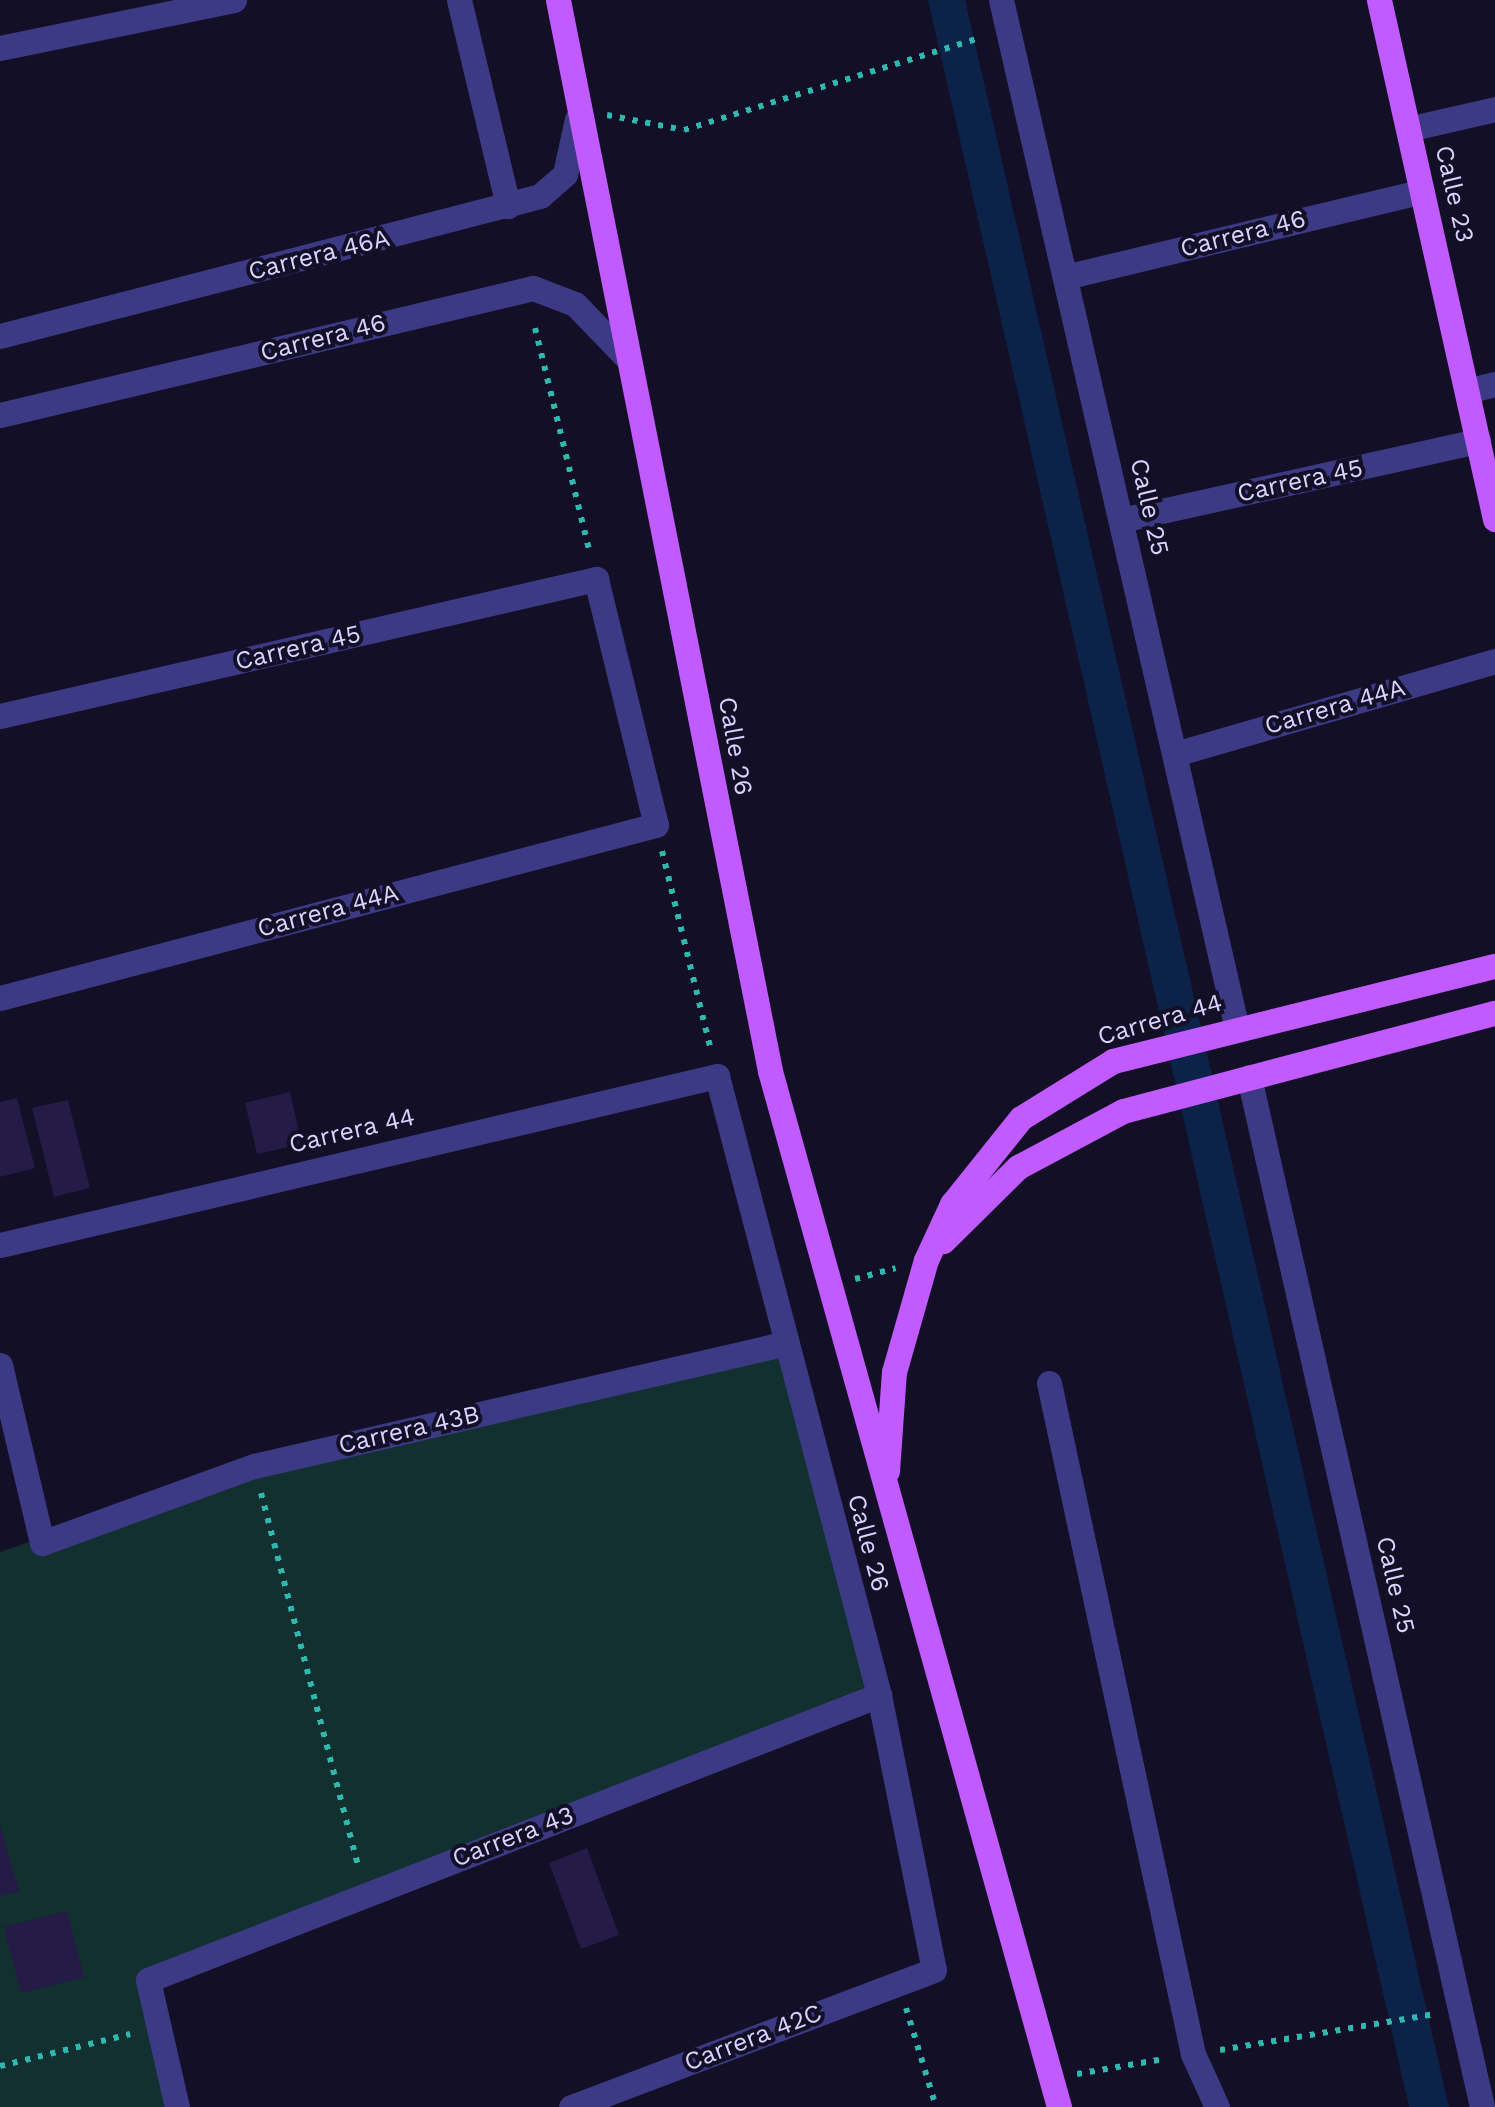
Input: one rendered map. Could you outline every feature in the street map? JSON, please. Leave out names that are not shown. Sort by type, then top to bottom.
[{"type":"main road","name":"Calle 26","points":[[558,0],[624,355],[770,1071],[832,1285],[885,1496]]},
{"type":"main road","name":"Calle 23","points":[[1380,0],[1495,519]]},
{"type":"main road","name":"Carrera 44","points":[[885,1496],[894,1372],[926,1260],[952,1204],[1021,1118],[1112,1060],[1495,966]]},
{"type":"main road","name":"Carrera 44","points":[[926,1260],[1018,1167],[1123,1111],[1495,1012]]},
{"type":"main road","points":[[885,1496],[1059,2107]]},
{"type":"street","points":[[0,48],[234,0]]},
{"type":"street","points":[[459,0],[508,206]]},
{"type":"street","name":"Calle 25","points":[[1001,0],[1175,754],[1228,1031]]},
{"type":"street","points":[[1408,129],[1495,109]]},
{"type":"street","name":"Carrera 46A","points":[[0,336],[540,196],[566,174],[578,142],[576,110]]},
{"type":"street","name":"Carrera 46","points":[[1065,277],[1422,190]]},
{"type":"street","name":"Carrera 46","points":[[0,415],[534,288],[575,304],[624,355]]},
{"type":"street","points":[[1467,391],[1495,384]]},
{"type":"street","name":"Carrera 45","points":[[1121,520],[1478,442]]},
{"type":"street","points":[[596,579],[656,825]]},
{"type":"street","name":"Carrera 45","points":[[0,716],[596,579]]},
{"type":"street","name":"Carrera 44A","points":[[1175,754],[1495,661]]},
{"type":"street","name":"Carrera 44A","points":[[0,998],[656,825]]},
{"type":"street","name":"Carrera 44","points":[[0,1245],[717,1076]]},
{"type":"street","name":"Calle 26","points":[[717,1076],[782,1344],[879,1695],[934,1970]]},
{"type":"street","name":"Calle 25","points":[[1239,1080],[1482,2107]]},
{"type":"street","name":"Carrera 43B","points":[[0,1365],[42,1542],[254,1466],[782,1344]]},
{"type":"street","points":[[1049,1383],[1193,2054],[1217,2107]]},
{"type":"street","name":"Carrera 43","points":[[159,2026],[148,1980],[879,1695]]},
{"type":"street","name":"Carrera 42C","points":[[571,2107],[934,1970]]},
{"type":"street","points":[[159,2026],[177,2107]]},
{"type":"path","points":[[576,110],[684,130],[995,33]]},
{"type":"path","points":[[535,328],[596,579]]},
{"type":"path","points":[[656,825],[717,1076]]},
{"type":"path","points":[[832,1285],[926,1260]]},
{"type":"path","points":[[254,1466],[366,1894]]},
{"type":"path","points":[[899,1983],[936,2107]]},
{"type":"path","points":[[1052,2078],[1434,2014]]},
{"type":"path","points":[[0,2066],[159,2026]]},
{"type":"green space","points":[[783,1344],[879,1695],[148,1980],[177,2107],[0,2107],[0,1552],[254,1466]]},
{"type":"water","points":[[928,0],[965,0],[1449,2107],[1409,2107]]},
{"type":"building","points":[[290,1092],[302,1144],[257,1154],[245,1103]]},
{"type":"building","points":[[17,1098],[35,1168],[0,1177],[0,1102]]},
{"type":"building","points":[[68,1100],[90,1188],[54,1197],[32,1108]]},
{"type":"building","points":[[0,1825],[19,1891],[0,1896]]},
{"type":"building","points":[[587,1848],[619,1935],[581,1949],[549,1863]]},
{"type":"building","points":[[67,1911],[84,1977],[21,1993],[4,1927]]}]
